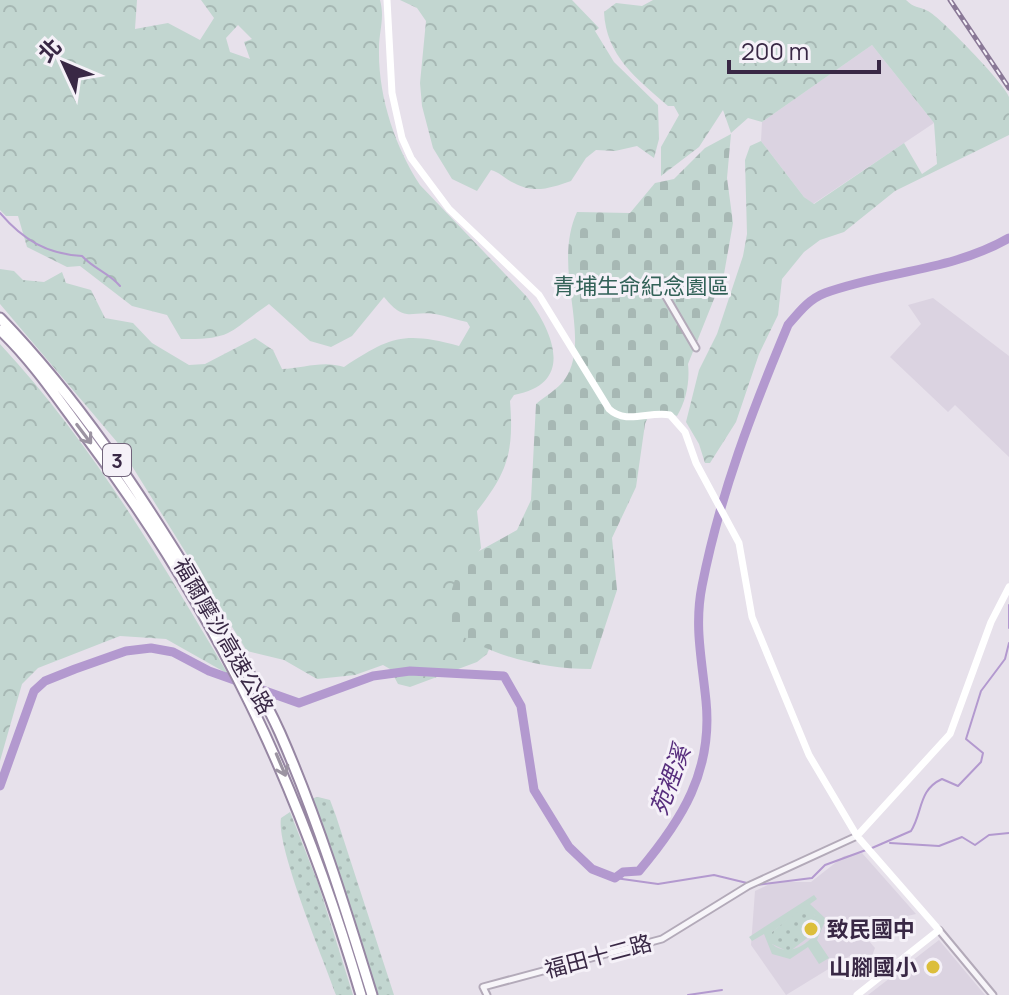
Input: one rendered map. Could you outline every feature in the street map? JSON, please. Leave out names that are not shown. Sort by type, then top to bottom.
[{"type":"highway","name":"福爾摩沙高速公路","points":[[0,318],[50,373],[108,446],[211,619],[305,809],[372,995]]},
{"type":"highway","name":"福爾摩沙高速公路","points":[[0,330],[114,474],[211,619]]},
{"type":"highway","name":"福爾摩沙高速公路","points":[[305,809],[361,995]]},
{"type":"main road","points":[[387,0],[390,71],[397,118],[407,148],[424,180],[539,295],[609,409],[630,418],[664,414],[677,423],[739,543],[759,637],[809,755],[857,836],[939,930],[857,995]]},
{"type":"main road","points":[[857,836],[950,734],[991,622],[1009,587]]},
{"type":"street","points":[[665,295],[696,348]]},
{"type":"street","name":"福田十二路","points":[[487,995],[483,987],[662,939],[752,884],[857,836]]},
{"type":"street","points":[[939,930],[993,995]]},
{"type":"shaded area","points":[[872,45],[934,123],[813,204],[804,197],[761,141],[762,122]]},
{"type":"shaded area","points":[[933,298],[1009,356],[1009,457],[955,405],[948,412],[890,357],[921,324],[908,305]]},
{"type":"shaded area","name":"致民國中","points":[[862,853],[916,914],[876,923],[863,934],[875,948],[867,970],[853,954],[786,995],[751,945],[755,891],[774,882],[811,882],[844,856]]},
{"type":"shaded area","name":"山腳國小","points":[[939,940],[985,995],[868,995]]},
{"type":"green space","points":[[0,0],[137,0],[135,29],[168,23],[200,40],[214,18],[201,0],[380,0],[381,85],[403,154],[420,185],[527,297],[545,326],[554,355],[546,380],[533,389],[514,395],[510,401],[511,434],[507,460],[496,484],[477,511],[481,548],[460,580],[495,635],[487,654],[477,662],[410,687],[398,684],[390,669],[383,665],[355,675],[317,679],[284,660],[247,651],[117,442],[0,304],[0,269],[14,271],[23,280],[44,282],[62,272],[66,283],[91,290],[105,318],[133,323],[152,343],[189,365],[205,364],[255,338],[273,350],[282,369],[321,364],[344,367],[386,343],[398,340],[424,339],[459,346],[470,327],[467,322],[435,314],[403,313],[384,297],[352,336],[331,347],[310,341],[269,304],[230,332],[211,338],[181,339],[167,315],[132,306],[80,266],[67,267],[27,247],[18,216],[6,216],[0,210]],"holes":[[[238,25],[252,39],[244,42],[250,59],[230,52],[226,38]]]},
{"type":"green space","points":[[400,0],[572,0],[599,28],[595,31],[614,62],[658,105],[659,139],[654,158],[637,146],[615,151],[596,150],[586,158],[571,181],[542,189],[521,186],[491,170],[477,191],[452,179],[433,148],[422,106],[420,83],[426,21],[417,8]]},
{"type":"green space","points":[[653,0],[906,0],[928,11],[945,25],[985,66],[1009,97],[1009,135],[895,191],[844,232],[820,240],[804,252],[782,279],[778,315],[759,354],[736,422],[710,463],[705,463],[699,444],[686,422],[699,370],[717,334],[743,256],[747,234],[745,160],[750,146],[761,141],[804,197],[814,204],[904,143],[922,174],[937,164],[934,123],[872,45],[762,122],[748,118],[731,133],[723,110],[699,147],[661,176],[661,147],[679,115],[674,106],[668,106],[625,65],[610,41],[604,12],[616,3],[642,6]]},
{"type":"green space","name":"青埔生命紀念園區","points":[[731,134],[727,178],[733,223],[724,274],[688,364],[688,384],[677,416],[665,411],[650,412],[645,424],[636,487],[612,538],[617,590],[591,669],[531,663],[475,643],[441,623],[461,561],[517,530],[531,500],[536,404],[562,383],[572,362],[575,343],[568,256],[570,234],[577,212],[630,213],[655,183],[674,179],[705,148]]},
{"type":"green space","points":[[0,344],[94,461],[150,545],[228,674],[166,639],[120,636],[38,668],[22,684],[0,761]]},
{"type":"green space","points":[[310,799],[330,800],[394,995],[377,995]]},
{"type":"green space","points":[[290,812],[318,883],[353,995],[336,995],[302,905],[281,833],[281,818]]},
{"type":"green space","points":[[814,895],[817,899],[810,904],[826,919],[817,940],[829,958],[819,964],[808,947],[790,959],[772,954],[764,934],[752,941],[749,937]],"holes":[[[799,911],[815,915],[819,929],[804,944],[791,950],[772,944],[772,932]]]},
{"type":"green space","points":[[799,910],[811,912],[818,918],[819,929],[789,952],[772,944],[772,932]]},
{"type":"waterway","points":[[0,213],[36,244],[82,256],[120,286]]},
{"type":"waterway","name":"苑裡溪","points":[[0,786],[34,691],[45,681],[126,651],[151,648],[173,652],[209,671],[299,703],[373,676],[410,671],[504,676],[521,706],[534,790],[569,847],[592,869],[615,878],[623,872],[639,871],[669,833],[699,772],[707,726],[699,629],[702,586],[738,453],[788,325],[809,302],[825,293],[942,264],[1009,238]]},
{"type":"waterway","points":[[1009,605],[1009,628]]},
{"type":"waterway","points":[[872,848],[911,831],[925,795],[934,784],[942,779],[958,786],[981,762],[983,753],[966,739],[981,691],[1005,659],[1009,643]]},
{"type":"waterway","points":[[890,843],[939,846],[962,837],[975,845],[989,835],[1009,833]]},
{"type":"waterway","points":[[757,885],[812,878],[825,865],[866,850]]},
{"type":"waterway","points":[[615,878],[658,884],[714,875],[747,883]]},
{"type":"waterway","points":[[688,995],[722,990]]},
{"type":"railway","points":[[950,0],[1009,88]]},
{"type":"place","name":"致民國中","points":[[811,929]]},
{"type":"place","name":"山腳國小","points":[[933,967]]}]
